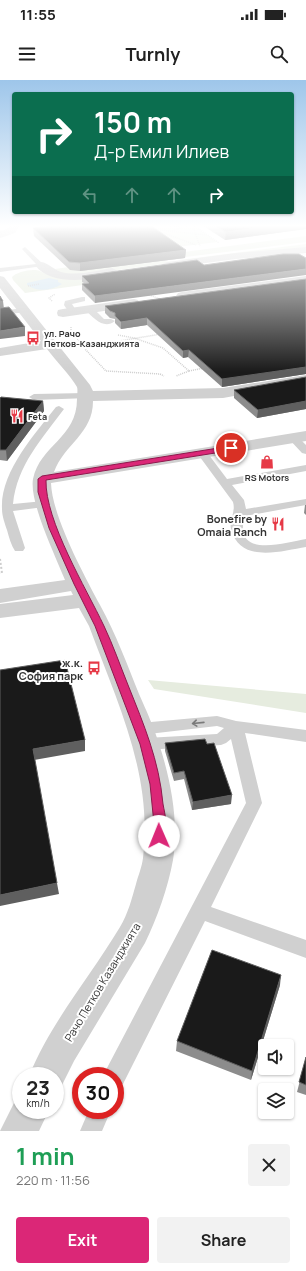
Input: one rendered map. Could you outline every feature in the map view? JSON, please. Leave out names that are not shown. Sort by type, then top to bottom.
[{"type":"street","points":[[57,274],[72,277],[95,274]]},
{"type":"street","points":[[0,280],[85,388],[86,396],[223,394],[306,379]]},
{"type":"street","points":[[168,298],[306,280]]},
{"type":"street","points":[[68,312],[85,304],[144,301]]},
{"type":"street","points":[[0,352],[51,344]]},
{"type":"street","name":"Рачо Петков Казанджията","points":[[52,1067],[134,932],[147,899],[158,860],[160,824],[156,784],[143,736],[100,626],[82,592],[53,528],[44,504],[42,479],[50,459],[75,432],[81,422],[86,396]]},
{"type":"street","points":[[42,479],[299,437]]},
{"type":"street","points":[[0,596],[82,592]]},
{"type":"street","points":[[0,611],[82,592]]},
{"type":"street","points":[[19,1131],[25,1119]]},
{"type":"lane","points":[[85,304],[102,321],[111,321]]},
{"type":"lane","points":[[0,313],[24,310]]},
{"type":"lane","points":[[34,397],[86,396]]},
{"type":"lane","points":[[19,548],[7,508],[10,489],[26,452],[59,409]]},
{"type":"lane","points":[[299,437],[306,451]]},
{"type":"lane","points":[[202,453],[239,502],[241,513],[236,528],[240,539],[245,545],[252,549],[261,550],[306,543]]},
{"type":"lane","points":[[224,483],[306,468]]},
{"type":"lane","points":[[241,513],[306,502]]},
{"type":"lane","points":[[7,508],[44,504]]},
{"type":"lane","points":[[143,736],[222,739],[236,726]]},
{"type":"lane","points":[[236,726],[306,736]]},
{"type":"lane","points":[[120,1067],[254,803],[236,726]]},
{"type":"lane","points":[[200,911],[306,949]]},
{"type":"lane","points":[[91,1131],[96,1119]]},
{"type":"path","points":[[68,312],[71,323],[71,331],[106,371],[160,374],[169,378]]},
{"type":"path","points":[[114,334],[134,338],[162,348],[189,371]]},
{"type":"path","points":[[84,347],[166,334]]},
{"type":"path","points":[[176,376],[189,371],[204,368]]},
{"type":"path","points":[[0,559],[2,573],[0,573]]},
{"type":"shaded area","points":[[16,274],[161,274],[25,293],[12,277]]},
{"type":"shaded area","points":[[64,274],[87,274],[80,275]]},
{"type":"shaded area","points":[[148,680],[306,694],[306,713],[154,689]]},
{"type":"water","points":[[49,278],[58,280],[58,282],[62,284],[44,290],[35,289],[27,285],[27,283]]},
{"type":"building","points":[[96,274],[267,274],[95,296],[82,284],[89,283],[82,276]]},
{"type":"building","points":[[306,279],[306,367],[222,379],[189,350],[183,351],[147,318],[121,322],[115,316],[115,313],[110,311],[105,306]]},
{"type":"building","points":[[9,307],[25,327],[0,331],[0,308]]},
{"type":"building","points":[[306,377],[306,401],[258,410],[234,390]]},
{"type":"building","points":[[1,397],[43,401],[6,450],[0,450]]},
{"type":"building","points":[[65,660],[85,740],[33,749],[57,883],[0,895],[0,670]]},
{"type":"building","points":[[205,739],[207,744],[214,743],[232,795],[193,802],[184,771],[174,773],[165,743]]},
{"type":"building","points":[[212,950],[281,975],[262,1039],[258,1039],[258,1051],[252,1071],[177,1041]]},
{"type":"building","points":[[306,1057],[306,1085],[299,1082]]},
{"type":"place","name":"ул. Рачо Петков-Казанджията","points":[[33,338]]},
{"type":"place","name":"Feta","points":[[17,416]]},
{"type":"place","name":"RS Motors","points":[[267,462]]},
{"type":"place","name":"Bonefire by Omaia Ranch","points":[[278,524]]},
{"type":"place","name":"ж.к. София парк","points":[[94,668]]},
{"type":"route","points":[[159,836],[160,824],[156,784],[146,744],[100,626],[78,584],[68,558],[53,528],[44,504],[42,479],[231,448]]}]
